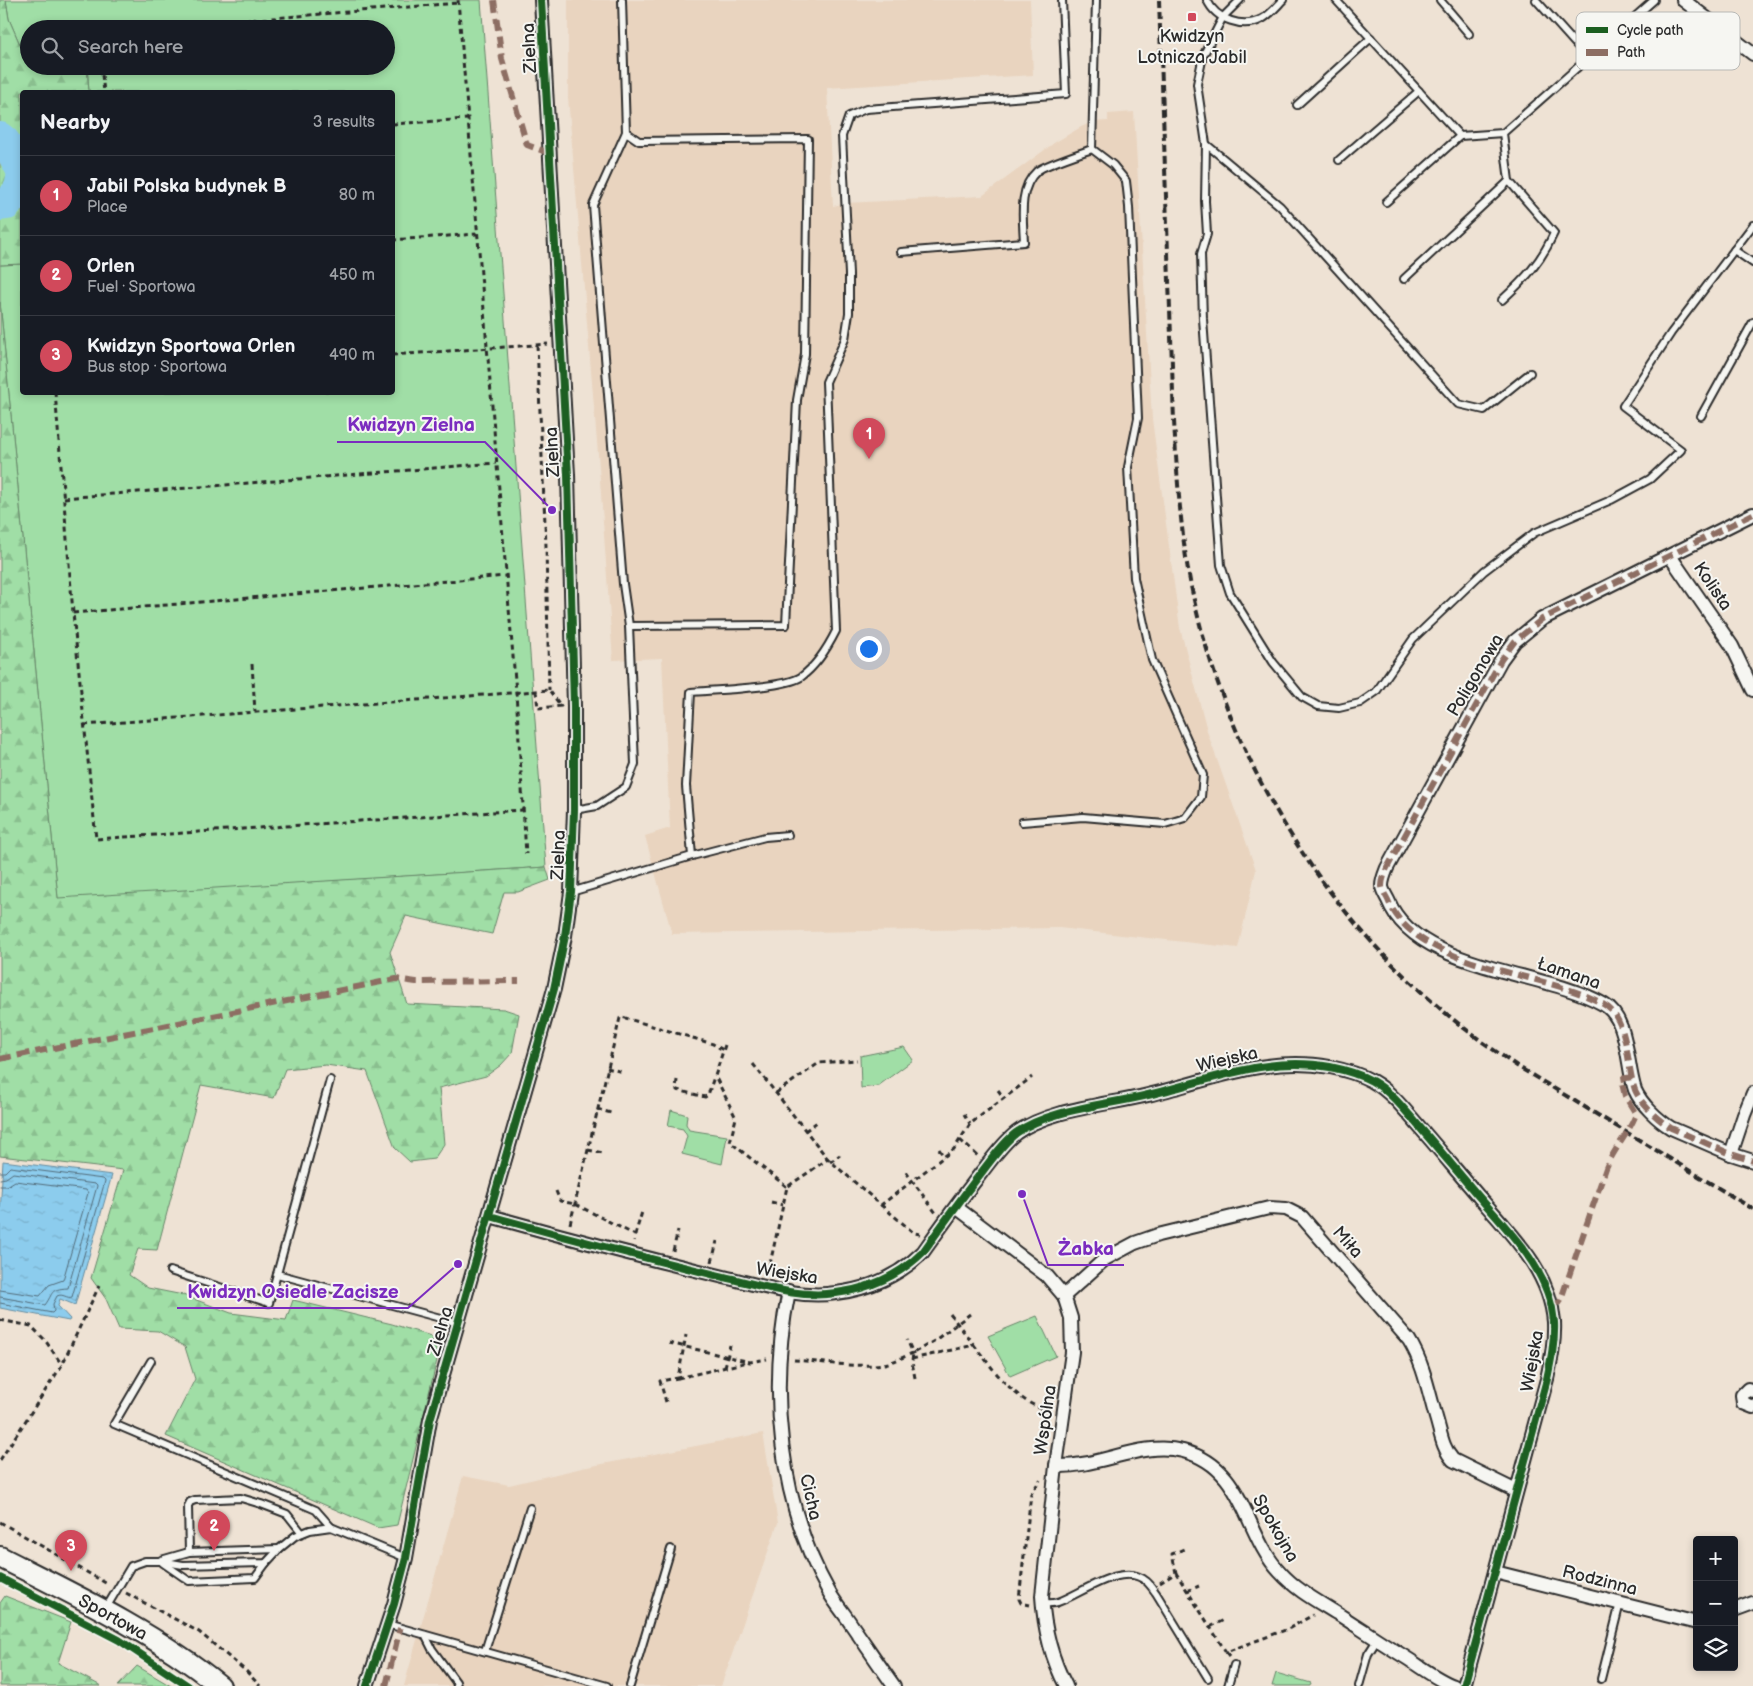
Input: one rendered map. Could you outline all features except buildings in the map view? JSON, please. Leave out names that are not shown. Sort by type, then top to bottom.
[{"type":"main road","name":"Sportowa","points":[[0,1556],[104,1611],[198,1668],[220,1686]]},
{"type":"street","name":"Zielna","points":[[367,1686],[406,1558],[430,1420],[554,989],[572,892],[574,706],[569,493],[541,0]]},
{"type":"street","points":[[1683,0],[1699,12]]},
{"type":"street","points":[[1740,44],[1753,54]]},
{"type":"street","name":"Poligonowa","points":[[1382,887],[1387,868],[1501,660],[1515,641],[1542,619],[1753,514]]},
{"type":"street","name":"Kolista","points":[[1670,556],[1732,646],[1753,690]]},
{"type":"street","name":"Łamana","points":[[1382,887],[1392,911],[1420,940],[1463,960],[1577,991],[1604,1004],[1617,1016],[1636,1091],[1642,1101],[1665,1124],[1731,1154],[1753,1161]]},
{"type":"street","name":"Wiejska","points":[[490,1216],[629,1255],[788,1291],[836,1294],[883,1280],[911,1264],[923,1252],[1008,1140],[1026,1127],[1050,1116],[1149,1095],[1257,1066],[1288,1064],[1325,1066],[1345,1070],[1374,1082],[1399,1103],[1524,1249],[1538,1271],[1547,1291],[1554,1319],[1552,1354],[1547,1379],[1464,1686]]},
{"type":"street","points":[[1731,1154],[1753,1093]]},
{"type":"street","name":"Wspólna","points":[[956,1207],[1041,1271],[1064,1296],[1072,1327],[1072,1352],[1038,1605],[1051,1651],[1066,1686]]},
{"type":"street","name":"Miła","points":[[1064,1296],[1105,1259],[1135,1243],[1260,1209],[1278,1207],[1294,1212],[1308,1224],[1410,1340],[1419,1359],[1443,1441],[1449,1454],[1454,1460],[1516,1491]]},
{"type":"street","name":"Cicha","points":[[788,1291],[781,1359],[779,1423],[799,1525],[813,1560],[830,1594],[894,1686]]},
{"type":"street","points":[[1753,1391],[1748,1388],[1742,1395],[1743,1403],[1753,1407]]},
{"type":"street","name":"Spokojna","points":[[1056,1466],[1074,1467],[1158,1448],[1183,1451],[1199,1457],[1220,1472],[1231,1484],[1267,1554],[1278,1570],[1296,1587],[1377,1640],[1454,1686]]},
{"type":"street","name":"Rodzinna","points":[[1495,1572],[1693,1622]]},
{"type":"street","points":[[1738,1608],[1753,1602]]},
{"type":"lane","points":[[574,810],[597,806],[626,787],[635,764],[629,626],[623,584],[593,205],[626,132],[622,0]]},
{"type":"lane","points":[[692,856],[686,786],[690,692],[783,684],[800,677],[817,661],[830,644],[836,631],[826,382],[845,339],[849,314],[849,265],[842,136],[849,116],[866,109],[1066,94],[1062,0]]},
{"type":"lane","points":[[1092,149],[1096,0]]},
{"type":"lane","points":[[1207,0],[1223,17],[1232,22],[1248,23],[1263,19],[1284,0]]},
{"type":"lane","points":[[1240,0],[1223,17],[1203,56],[1197,84],[1206,144],[1205,201],[1207,234],[1201,254],[1203,319],[1221,565],[1230,593],[1273,662],[1302,697],[1318,706],[1340,708],[1360,703],[1376,692],[1413,639],[1484,571],[1534,533],[1611,500],[1650,479],[1682,450],[1623,406],[1671,334],[1753,225]]},
{"type":"lane","points":[[1336,0],[1460,136]]},
{"type":"lane","points":[[1440,0],[1469,34]]},
{"type":"lane","points":[[1536,0],[1576,45]]},
{"type":"lane","points":[[1640,12],[1654,0]]},
{"type":"lane","points":[[1297,105],[1371,38]]},
{"type":"lane","points":[[1386,202],[1460,136],[1503,133],[1576,69]]},
{"type":"lane","points":[[1338,160],[1419,91]]},
{"type":"lane","points":[[626,132],[639,141],[808,139],[804,354],[796,400],[786,625],[629,626]]},
{"type":"lane","points":[[1502,300],[1524,280],[1545,254],[1554,234],[1509,181],[1503,133]]},
{"type":"lane","points":[[1206,144],[1280,206],[1458,404],[1484,410],[1530,373]]},
{"type":"lane","points":[[901,252],[1024,242],[1024,189],[1038,170],[1092,149]]},
{"type":"lane","points":[[1022,822],[1083,817],[1165,824],[1184,818],[1190,811],[1200,797],[1203,775],[1152,660],[1134,578],[1128,466],[1138,418],[1129,207],[1126,181],[1113,164],[1092,149]]},
{"type":"lane","points":[[1404,279],[1509,181]]},
{"type":"lane","points":[[1734,250],[1753,263]]},
{"type":"lane","points":[[1701,416],[1753,322]]},
{"type":"lane","points":[[572,892],[692,856],[764,837],[788,835]]},
{"type":"lane","points":[[170,1271],[269,1303],[330,1080]]},
{"type":"lane","points":[[277,1274],[459,1323]]},
{"type":"lane","points":[[151,1361],[114,1424],[316,1510],[330,1527],[406,1558]]},
{"type":"lane","points":[[189,1552],[188,1506],[190,1502],[195,1500],[242,1498],[287,1514],[302,1533]]},
{"type":"lane","points":[[485,1651],[530,1508]]},
{"type":"lane","points":[[160,1560],[189,1581],[255,1578],[279,1549],[295,1536],[310,1530],[330,1527]]},
{"type":"lane","points":[[104,1611],[131,1566],[145,1561],[160,1560],[189,1552],[279,1549]]},
{"type":"lane","points":[[630,1686],[671,1549]]},
{"type":"lane","points":[[160,1560],[183,1566],[266,1563]]},
{"type":"lane","points":[[1038,1605],[1056,1603],[1109,1578],[1124,1574],[1134,1574],[1146,1580],[1152,1588],[1208,1678]]},
{"type":"lane","points":[[1601,1679],[1620,1604]]},
{"type":"lane","points":[[387,1624],[607,1686]]},
{"type":"lane","points":[[425,1634],[432,1649],[457,1686]]},
{"type":"lane","points":[[1359,1686],[1368,1654],[1377,1640]]},
{"type":"lane","points":[[1228,1686],[1234,1665]]},
{"type":"path","points":[[244,20],[458,2],[516,692],[526,854]]},
{"type":"path","points":[[103,75],[104,90]]},
{"type":"path","points":[[395,124],[468,119]]},
{"type":"path","points":[[395,240],[477,234]]},
{"type":"path","points":[[395,356],[561,343]]},
{"type":"path","points":[[536,691],[538,708],[562,706],[549,690],[546,546],[537,345]]},
{"type":"path","points":[[55,395],[73,613],[96,839],[522,810]]},
{"type":"path","points":[[64,498],[496,463]]},
{"type":"path","points":[[73,613],[506,576]]},
{"type":"path","points":[[252,664],[255,712]]},
{"type":"path","points":[[84,725],[549,690]]},
{"type":"path","points":[[569,1229],[620,1018],[622,1017],[713,1044],[723,1050]]},
{"type":"path","points":[[677,1080],[677,1090],[705,1097],[708,1095],[725,1045]]},
{"type":"path","points":[[776,1093],[819,1063],[857,1060]]},
{"type":"path","points":[[753,1064],[829,1161],[881,1205],[954,1149],[970,1124],[1032,1077]]},
{"type":"path","points":[[607,1068],[622,1072]]},
{"type":"path","points":[[715,1076],[736,1118],[730,1142],[787,1187]]},
{"type":"path","points":[[998,1090],[1004,1098]]},
{"type":"path","points":[[597,1109],[612,1113]]},
{"type":"path","points":[[964,1114],[970,1124]]},
{"type":"path","points":[[805,1130],[817,1122]]},
{"type":"path","points":[[960,1140],[980,1157]]},
{"type":"path","points":[[588,1150],[603,1153]]},
{"type":"path","points":[[939,1150],[944,1157]]},
{"type":"path","points":[[766,1286],[787,1187],[840,1155]]},
{"type":"path","points":[[906,1172],[938,1215]]},
{"type":"path","points":[[556,1191],[560,1201],[575,1204],[635,1235]]},
{"type":"path","points":[[771,1202],[783,1205]]},
{"type":"path","points":[[633,1244],[642,1212]]},
{"type":"path","points":[[0,1460],[62,1365],[99,1286]]},
{"type":"path","points":[[950,1314],[1013,1392],[1037,1406],[1064,1411]]},
{"type":"path","points":[[666,1402],[660,1381],[770,1358],[861,1365],[884,1364],[897,1360],[934,1341],[970,1314]]},
{"type":"path","points":[[0,1320],[31,1326],[45,1340],[62,1365]]},
{"type":"path","points":[[678,1378],[686,1335]]},
{"type":"path","points":[[907,1340],[913,1352],[912,1359],[915,1378]]},
{"type":"path","points":[[668,1343],[750,1362]]},
{"type":"path","points":[[725,1367],[730,1345]]},
{"type":"path","points":[[912,1359],[974,1345]]},
{"type":"path","points":[[1048,1417],[1050,1409]]},
{"type":"path","points":[[1038,1605],[1021,1603],[1019,1599],[1031,1494],[1040,1479],[1041,1471]]},
{"type":"path","points":[[0,1522],[91,1575],[200,1632],[247,1672],[260,1686]]},
{"type":"path","points":[[1184,1549],[1172,1554],[1176,1573],[1234,1665]]},
{"type":"path","points":[[1152,1588],[1176,1573]]},
{"type":"path","points":[[1187,1591],[1199,1586]]},
{"type":"path","points":[[1226,1652],[1288,1629],[1327,1607]]},
{"type":"path","points":[[1210,1626],[1224,1620]]},
{"type":"shaded area","points":[[568,0],[1030,0],[1033,75],[827,88],[833,206],[846,203],[982,196],[1054,143],[1081,127],[1092,122],[1108,121],[1108,114],[1134,112],[1152,419],[1180,628],[1208,734],[1256,870],[1238,948],[1059,928],[672,934],[645,836],[670,828],[662,658],[613,660],[599,466],[568,97]]},
{"type":"shaded area","points":[[763,1433],[778,1523],[721,1686],[404,1686],[463,1476],[509,1485],[582,1468]]},
{"type":"green space","points":[[0,0],[6,0],[9,19],[20,45],[20,75],[88,75],[89,90],[20,90],[20,264],[0,265]]},
{"type":"green space","points":[[6,0],[481,0],[546,867],[58,899],[0,302],[0,265],[20,264],[20,395],[395,395],[395,90],[89,90],[88,75],[395,75],[395,20],[20,20],[20,45],[9,19]]},
{"type":"green space","points":[[0,302],[58,898],[546,867],[550,880],[518,892],[504,892],[492,934],[406,916],[390,952],[407,1004],[504,1009],[519,1014],[512,1053],[501,1065],[486,1076],[439,1088],[444,1144],[434,1159],[410,1162],[395,1148],[367,1071],[326,1065],[285,1069],[274,1098],[201,1085],[157,1250],[138,1249],[129,1275],[148,1288],[183,1295],[231,1313],[286,1320],[293,1300],[392,1324],[431,1336],[438,1356],[397,1525],[378,1528],[166,1436],[195,1379],[185,1347],[158,1331],[119,1329],[106,1299],[91,1278],[123,1170],[0,1156]]},
{"type":"green space","points":[[904,1047],[913,1060],[878,1086],[861,1088],[860,1056]]},
{"type":"green space","points":[[671,1110],[687,1115],[686,1124],[689,1130],[727,1136],[722,1164],[682,1154],[687,1136],[683,1129],[668,1126]]},
{"type":"green space","points":[[1037,1316],[1056,1356],[1010,1376],[988,1336]]},
{"type":"green space","points":[[5,1596],[71,1622],[58,1663],[101,1686],[0,1686],[0,1603]]},
{"type":"green space","points":[[137,1666],[171,1686],[118,1686]]},
{"type":"green space","points":[[1276,1673],[1311,1683],[1310,1686],[1272,1686]]},
{"type":"water","points":[[3,1161],[112,1175],[75,1305],[60,1299],[58,1306],[70,1319],[69,1321],[0,1308],[0,1214]]},
{"type":"waterway","points":[[0,137],[5,141],[20,168]]},
{"type":"waterway","points":[[0,206],[7,205],[19,188],[20,183]]},
{"type":"railway","points":[[1159,0],[1174,421],[1181,521],[1190,581],[1205,641],[1224,700],[1249,758],[1278,813],[1311,865],[1348,915],[1390,961],[1435,1004],[1517,1066],[1753,1209]]},
{"type":"marked path","points":[[494,0],[502,59],[527,145],[549,153]]},
{"type":"marked path","points":[[1753,514],[1542,619],[1515,641],[1501,660],[1387,868],[1382,886],[1388,900],[1403,923],[1425,941],[1453,955],[1484,966],[1548,983],[1603,1004],[1618,1020],[1625,1042],[1635,1090],[1641,1101],[1650,1111],[1671,1128],[1731,1154],[1753,1161]]},
{"type":"marked path","points":[[0,1059],[396,979],[416,982],[519,981]]},
{"type":"marked path","points":[[1551,1305],[1560,1302],[1606,1168],[1636,1114],[1625,1096],[1621,1079],[1632,1077]]},
{"type":"marked path","points":[[386,1686],[400,1628]]},
{"type":"cycle path","points":[[367,1686],[394,1604],[406,1558],[430,1420],[554,989],[565,936],[571,892],[574,810],[574,706],[568,475],[541,0]]},
{"type":"cycle path","points":[[490,1216],[607,1248],[765,1287],[794,1293],[836,1293],[860,1288],[883,1280],[914,1260],[923,1252],[1006,1142],[1016,1133],[1045,1118],[1260,1067],[1306,1064],[1341,1069],[1357,1074],[1387,1091],[1516,1240],[1537,1270],[1551,1304],[1554,1329],[1547,1379],[1464,1686]]},
{"type":"cycle path","points":[[0,1578],[119,1640],[188,1686]]},
{"type":"place","name":"Kwidzyn Lotnicza Jabil","points":[[1192,17]]},
{"type":"place","name":"Jabil Polska budynek B","points":[[869,459]]},
{"type":"place","name":"Kwidzyn Zielna","points":[[552,510]]},
{"type":"place","name":"Żabka","points":[[1022,1194]]},
{"type":"place","name":"Kwidzyn Osiedle Zacisze","points":[[458,1264]]},
{"type":"place","name":"Orlen","points":[[214,1551]]},
{"type":"place","name":"Kwidzyn Sportowa Orlen","points":[[71,1571]]}]
